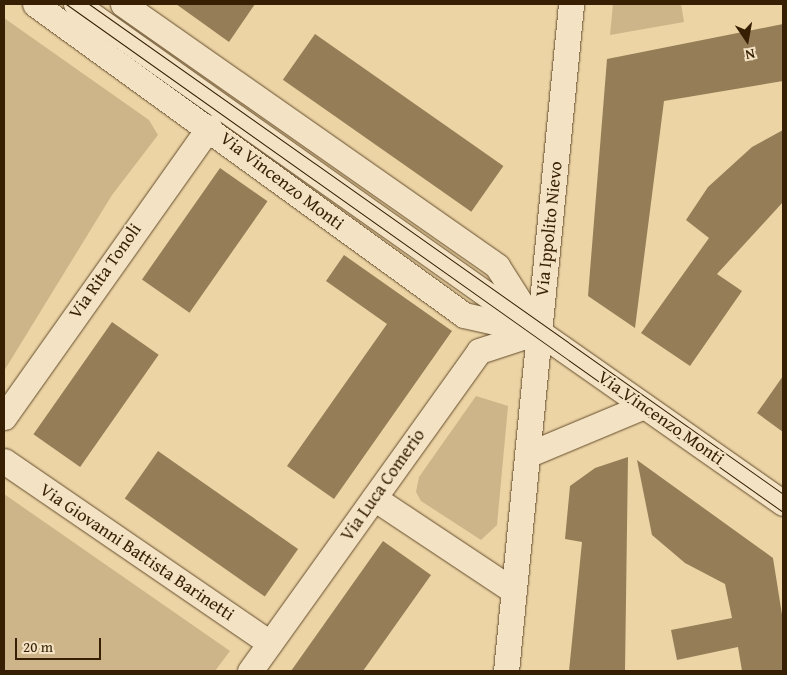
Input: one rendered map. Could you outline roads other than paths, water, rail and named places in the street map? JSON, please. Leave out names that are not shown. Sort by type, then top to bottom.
[{"type":"street","name":"Via Vincenzo Monti","points":[[35,4],[209,127],[464,315],[539,332]]},
{"type":"street","points":[[76,4],[539,332]]},
{"type":"street","name":"Via Vincenzo Monti","points":[[123,4],[497,266],[539,332],[783,503]]},
{"type":"street","name":"Via Ippolito Nievo","points":[[506,671],[572,4]]},
{"type":"street","name":"Via Rita Tonoli","points":[[4,417],[209,127]]},
{"type":"street","name":"Via Luca Comerio","points":[[250,671],[479,351],[539,332]]},
{"type":"street","points":[[527,455],[644,406]]},
{"type":"street","name":"Via Giovanni Battista Barinetti","points":[[4,461],[270,643]]},
{"type":"street","points":[[374,498],[514,591]]},
{"type":"tram line","points":[[66,4],[783,512]]},
{"type":"tram line","points":[[89,4],[783,494]]}]
